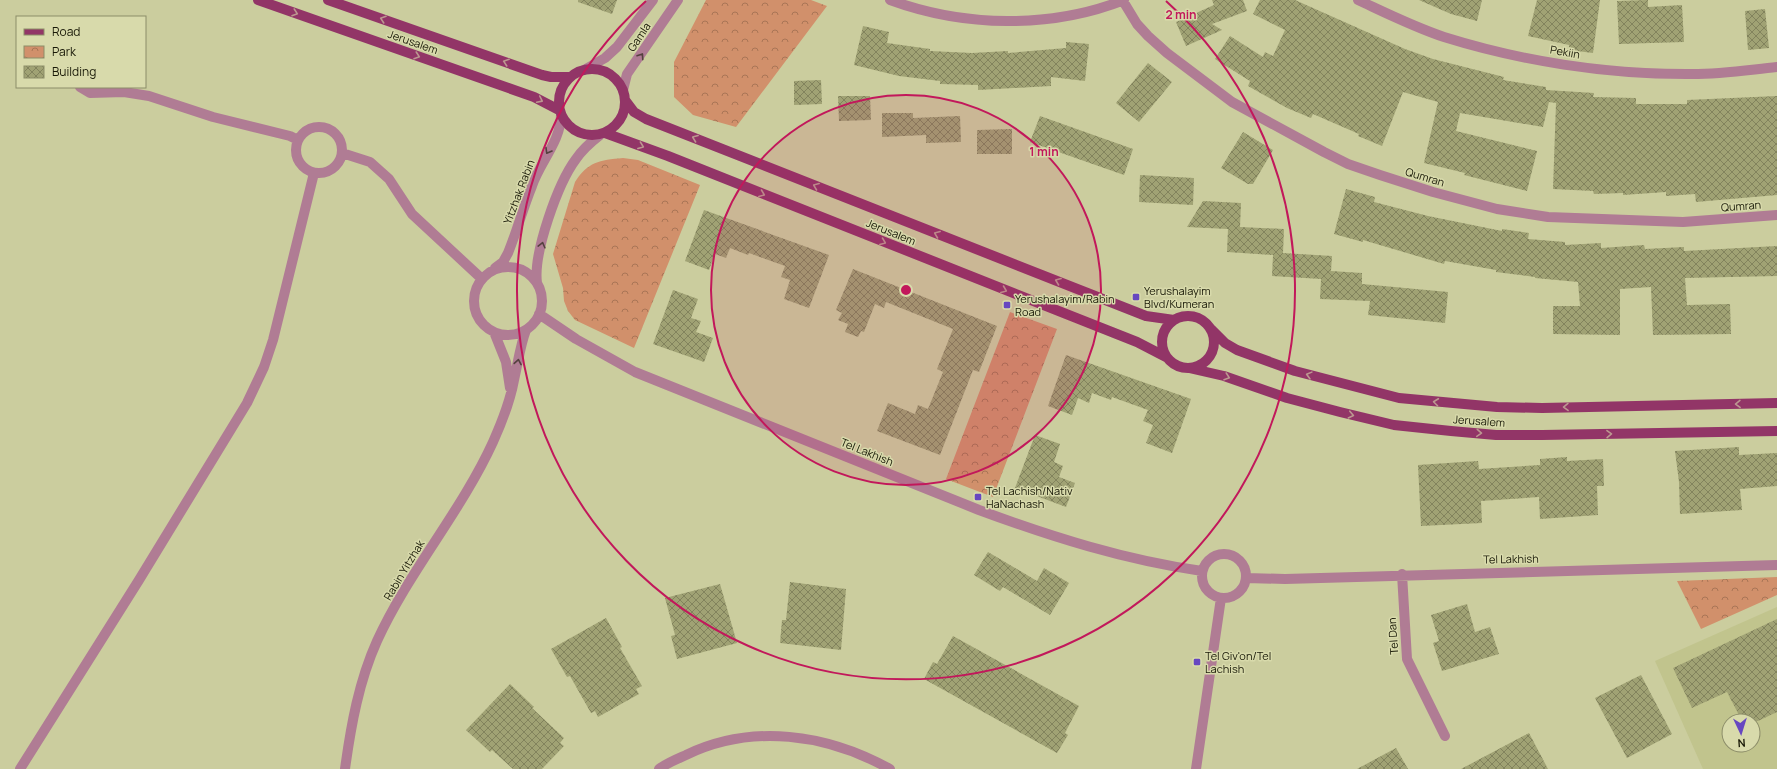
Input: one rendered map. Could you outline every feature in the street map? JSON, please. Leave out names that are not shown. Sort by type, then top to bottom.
[{"type":"main road","name":"Jerusalem","points":[[258,0],[526,94],[560,112]]},
{"type":"main road","name":"Jerusalem","points":[[328,0],[542,75],[551,77],[570,77]]},
{"type":"main road","points":[[595,69],[605,72],[617,81],[623,90],[625,100],[624,110],[620,120],[614,128],[602,134],[589,135],[578,133],[566,124],[560,112],[560,94],[564,84],[570,77],[584,70],[595,69]]},
{"type":"main road","name":"Jerusalem","points":[[625,100],[634,112],[646,119],[1146,316],[1174,320]]},
{"type":"main road","name":"Jerusalem","points":[[602,134],[668,156],[1136,342],[1166,357]]},
{"type":"main road","points":[[1191,316],[1200,319],[1211,330],[1214,338],[1211,354],[1198,366],[1189,368],[1180,367],[1166,357],[1162,339],[1167,326],[1174,320],[1191,316]]},
{"type":"main road","name":"Jerusalem","points":[[1211,330],[1237,350],[1295,371],[1399,398],[1482,406],[1542,408],[1777,403]]},
{"type":"main road","name":"Jerusalem","points":[[1189,368],[1205,370],[1286,398],[1348,414],[1394,425],[1444,431],[1496,435],[1542,435],[1777,430]]},
{"type":"street","name":"Gamla","points":[[584,70],[605,58],[617,47],[653,0]]},
{"type":"street","name":"Gamla","points":[[623,90],[627,74],[678,0]]},
{"type":"street","points":[[890,0],[910,7],[966,19],[1021,21],[1077,14],[1124,0]]},
{"type":"street","name":"Qumran","points":[[1124,0],[1137,24],[1148,36],[1167,53],[1232,102],[1348,164],[1380,175],[1433,192],[1497,209],[1548,217],[1683,222],[1777,215]]},
{"type":"street","name":"Pekiin","points":[[1358,0],[1402,21],[1444,36],[1524,57],[1582,67],[1686,74],[1730,72],[1777,67]]},
{"type":"street","points":[[82,88],[90,93],[124,92],[149,96],[213,117],[290,136],[298,140]]},
{"type":"street","name":"Yitzhak Rabin","points":[[486,275],[503,262],[508,253],[532,185],[542,163],[558,136],[561,125],[560,112]]},
{"type":"street","points":[[319,126],[333,131],[339,137],[342,145],[342,153],[335,167],[322,173],[314,173],[301,166],[295,152],[298,140],[304,132],[319,126]]},
{"type":"street","points":[[537,283],[530,275],[516,268],[506,267],[486,275],[475,293],[475,309],[482,323],[494,332],[510,335],[526,330],[534,323],[539,314],[542,298],[537,283],[537,263],[557,195],[576,158],[602,134]]},
{"type":"street","points":[[342,153],[370,162],[375,166],[389,179],[412,214],[486,275]]},
{"type":"street","points":[[20,769],[134,587],[246,403],[264,367],[273,340],[314,173]]},
{"type":"street","name":"Tel Lakhish","points":[[539,314],[588,347],[635,372],[979,510],[1028,528],[1097,550],[1161,565],[1202,571]]},
{"type":"street","points":[[511,394],[520,345],[526,330]]},
{"type":"street","points":[[494,332],[506,362],[511,394]]},
{"type":"street","name":"Rabin Yitzhak","points":[[345,769],[352,722],[368,665],[377,641],[395,606],[466,493],[492,444],[506,412],[511,394]]},
{"type":"street","points":[[1226,554],[1236,557],[1241,562],[1246,578],[1243,588],[1238,593],[1229,598],[1222,598],[1212,595],[1204,588],[1201,578],[1202,571],[1209,559],[1226,554]]},
{"type":"street","name":"Tel Lakhish","points":[[1246,578],[1285,579],[1402,574],[1777,565]]},
{"type":"street","name":"Tel Dan","points":[[1402,574],[1405,650],[1407,659],[1445,736]]},
{"type":"street","points":[[1196,769],[1222,598]]},
{"type":"street","points":[[659,769],[701,748],[744,737],[790,735],[836,744],[890,769]]},
{"type":"shaded area","points":[[1777,607],[1777,769],[1703,769],[1655,661]]},
{"type":"green space","points":[[706,0],[811,0],[827,6],[736,127],[693,115],[674,97],[674,62]]},
{"type":"green space","points":[[623,158],[638,160],[700,185],[634,348],[575,320],[568,311],[564,301],[563,288],[553,254],[575,182],[580,175],[595,163]]},
{"type":"green space","points":[[1010,312],[1057,329],[993,497],[946,479]]},
{"type":"green space","points":[[1777,577],[1777,595],[1701,629],[1677,581]]},
{"type":"building","points":[[578,0],[617,0],[612,14],[578,2]]},
{"type":"building","points":[[1212,0],[1243,0],[1247,11],[1212,24],[1222,30],[1186,46],[1176,22],[1214,5]]},
{"type":"building","points":[[1260,0],[1295,0],[1405,49],[1433,59],[1504,77],[1503,80],[1546,87],[1546,90],[1594,93],[1593,97],[1636,98],[1636,104],[1687,104],[1687,100],[1777,96],[1777,195],[1696,202],[1695,194],[1666,196],[1666,192],[1623,195],[1623,193],[1594,194],[1593,191],[1553,189],[1556,103],[1549,102],[1543,127],[1460,113],[1456,131],[1537,151],[1527,191],[1424,163],[1438,102],[1403,92],[1382,146],[1358,136],[1359,134],[1313,114],[1311,118],[1287,108],[1248,86],[1250,81],[1215,59],[1230,36],[1263,57],[1265,52],[1273,56],[1285,30],[1253,14]]},
{"type":"building","points":[[1419,0],[1482,0],[1477,21],[1451,14]]},
{"type":"building","points":[[1537,0],[1600,0],[1593,53],[1569,50],[1569,45],[1528,36]]},
{"type":"building","points":[[1648,0],[1648,7],[1682,5],[1684,42],[1619,44],[1617,1]]},
{"type":"building","points":[[1765,9],[1769,48],[1748,50],[1745,11]]},
{"type":"building","points":[[863,26],[889,32],[887,43],[930,49],[930,51],[972,53],[1008,51],[1008,53],[1066,48],[1066,42],[1089,44],[1085,81],[1051,77],[1051,86],[978,90],[978,85],[940,84],[940,81],[899,76],[854,65]]},
{"type":"building","points":[[1148,63],[1172,82],[1139,122],[1116,103]]},
{"type":"building","points":[[821,80],[822,104],[794,105],[794,81]]},
{"type":"building","points":[[838,96],[870,96],[871,120],[839,121]]},
{"type":"building","points":[[882,113],[913,113],[913,118],[960,116],[961,142],[926,143],[926,135],[882,137]]},
{"type":"building","points":[[1040,116],[1133,149],[1124,175],[1030,142]]},
{"type":"building","points":[[1012,129],[1012,154],[977,154],[977,130]]},
{"type":"building","points":[[1243,132],[1273,150],[1253,184],[1248,184],[1221,168]]},
{"type":"building","points":[[1140,175],[1194,178],[1193,205],[1139,202]]},
{"type":"building","points":[[1346,189],[1375,197],[1374,202],[1428,216],[1502,231],[1502,229],[1529,233],[1528,239],[1565,242],[1565,245],[1601,243],[1601,248],[1644,245],[1645,249],[1684,247],[1684,251],[1777,246],[1777,276],[1685,278],[1687,305],[1730,304],[1731,334],[1653,335],[1651,287],[1620,289],[1620,335],[1553,334],[1553,306],[1580,306],[1578,282],[1535,278],[1496,272],[1496,270],[1445,261],[1444,264],[1363,240],[1363,242],[1334,234]]},
{"type":"building","points":[[1203,201],[1241,203],[1240,227],[1284,229],[1283,253],[1332,256],[1331,271],[1362,273],[1362,284],[1448,292],[1445,323],[1368,315],[1370,301],[1320,299],[1321,279],[1272,276],[1273,255],[1227,252],[1228,229],[1187,227]]},
{"type":"building","points":[[704,210],[829,255],[809,308],[784,299],[790,280],[781,277],[785,266],[730,248],[726,258],[715,254],[709,270],[685,261]]},
{"type":"building","points":[[853,269],[997,326],[979,372],[973,370],[940,455],[877,431],[888,403],[915,414],[918,405],[928,409],[943,372],[937,369],[953,329],[886,302],[884,308],[875,304],[864,332],[861,331],[858,337],[845,332],[848,324],[838,320],[842,313],[836,310]]},
{"type":"building","points":[[673,290],[698,299],[691,318],[701,321],[696,332],[713,338],[704,362],[653,344]]},
{"type":"building","points":[[1066,355],[1191,399],[1172,453],[1146,443],[1153,425],[1143,421],[1148,410],[1112,397],[1111,400],[1092,393],[1089,403],[1078,398],[1072,415],[1048,406]]},
{"type":"building","points":[[1035,435],[1060,444],[1054,462],[1063,466],[1059,477],[1075,483],[1066,507],[1015,488]]},
{"type":"building","points":[[1739,447],[1739,455],[1777,453],[1777,486],[1740,489],[1742,510],[1680,514],[1679,482],[1675,451]]},
{"type":"building","points":[[1567,457],[1567,461],[1603,459],[1604,486],[1597,486],[1598,515],[1540,519],[1539,497],[1481,501],[1482,523],[1421,526],[1418,465],[1478,461],[1479,469],[1540,465],[1540,459]]},
{"type":"building","points":[[988,552],[1037,581],[1044,568],[1069,583],[1050,615],[1003,587],[1000,591],[974,575]]},
{"type":"building","points":[[790,582],[846,589],[841,650],[780,643],[782,620],[786,620]]},
{"type":"building","points":[[720,584],[737,643],[677,659],[671,636],[675,635],[665,598]]},
{"type":"building","points":[[1467,604],[1475,632],[1490,627],[1499,654],[1442,671],[1433,643],[1439,641],[1431,615]]},
{"type":"building","points":[[606,618],[622,647],[620,648],[642,686],[636,689],[639,694],[598,717],[595,711],[591,713],[570,676],[567,677],[551,649]]},
{"type":"building","points":[[1777,619],[1777,712],[1761,720],[1761,713],[1738,713],[1727,692],[1692,708],[1673,668]]},
{"type":"building","points":[[953,636],[1079,706],[1065,733],[1068,735],[1057,753],[924,679],[933,662],[937,664]]},
{"type":"building","points":[[1641,675],[1672,734],[1627,758],[1595,698]]},
{"type":"building","points":[[510,684],[534,707],[532,708],[564,738],[560,743],[564,746],[542,769],[513,769],[492,750],[490,752],[466,730]]},
{"type":"building","points":[[1529,733],[1548,769],[1461,769]]},
{"type":"building","points":[[1396,748],[1408,769],[1357,769]]},
{"type":"place","name":"Yerushalayim Blvd/Kumeran","points":[[1136,297]]},
{"type":"place","name":"Yerushalayim/Rabin Road","points":[[1007,305]]},
{"type":"place","name":"Tel Lachish/Nativ HaNachash","points":[[978,497]]},
{"type":"place","name":"Tel Giv'on/Tel Lachish","points":[[1197,662]]}]
